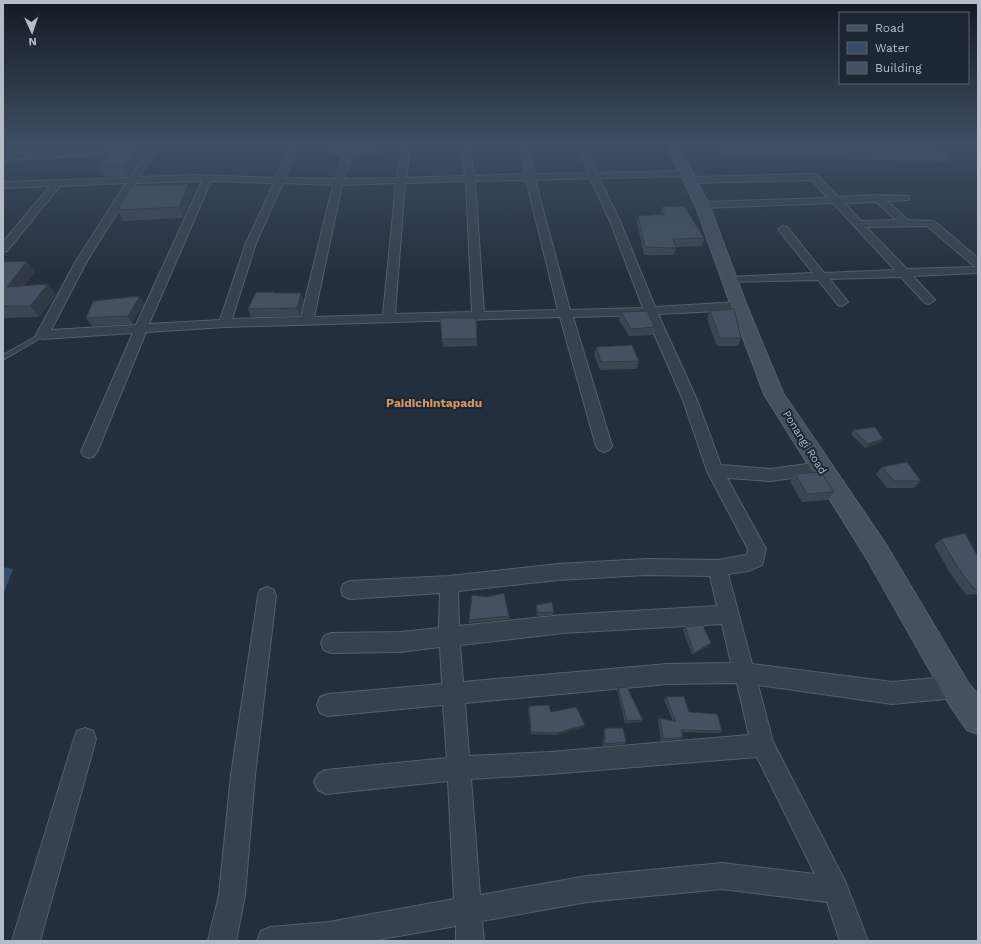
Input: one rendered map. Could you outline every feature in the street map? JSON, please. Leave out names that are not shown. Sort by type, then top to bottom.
[{"type":"street","points":[[3,249],[54,187]]},
{"type":"street","points":[[128,187],[58,302],[42,335],[225,323],[478,314],[650,311],[739,306]]},
{"type":"street","points":[[89,452],[141,328],[203,187]]},
{"type":"street","points":[[225,323],[251,243],[277,187]]},
{"type":"street","points":[[307,320],[337,187]]},
{"type":"street","points":[[389,317],[400,187]]},
{"type":"street","points":[[471,187],[478,314]]},
{"type":"street","points":[[533,187],[565,312],[604,446]]},
{"type":"street","points":[[350,590],[449,584],[558,572],[639,567],[717,568],[748,563],[756,559],[757,549],[715,471],[690,400],[650,311],[615,222],[599,187]]},
{"type":"street","name":"Ponangi Road","points":[[693,187],[702,205],[739,306],[774,394],[876,551],[956,687],[978,719]]},
{"type":"street","points":[[823,187],[928,300]]},
{"type":"street","points":[[878,198],[904,223]]},
{"type":"street","points":[[702,205],[906,198]]},
{"type":"street","points":[[859,224],[930,223],[978,264]]},
{"type":"street","points":[[783,229],[842,302]]},
{"type":"street","points":[[730,280],[978,270]]},
{"type":"street","points":[[715,471],[771,475],[821,468]]},
{"type":"street","points":[[717,568],[762,745],[836,890],[854,941]]},
{"type":"street","points":[[449,584],[449,637],[470,941]]},
{"type":"street","points":[[222,941],[232,895],[243,775],[267,596]]},
{"type":"street","points":[[331,643],[400,642],[563,624],[729,614]]},
{"type":"street","points":[[328,705],[454,692],[667,674],[744,673],[892,693],[956,687]]},
{"type":"street","points":[[26,941],[85,740]]},
{"type":"street","points":[[326,782],[459,768],[550,763],[762,745]]},
{"type":"street","points":[[272,941],[329,935],[587,889],[722,876],[836,890]]},
{"type":"lane","points":[[3,358],[42,335]]},
{"type":"water","points":[[3,567],[13,569],[3,595]]},
{"type":"building","points":[[130,187],[187,187],[179,207],[118,210]]},
{"type":"building","points":[[684,206],[704,238],[673,239],[676,248],[645,247],[638,216],[665,214],[662,207]]},
{"type":"building","points":[[27,261],[7,287],[48,284],[30,306],[3,306],[3,262]]},
{"type":"building","points":[[256,292],[301,293],[297,308],[248,309]]},
{"type":"building","points":[[140,296],[128,316],[86,318],[93,301]]},
{"type":"building","points":[[734,309],[741,338],[720,338],[710,311]]},
{"type":"building","points":[[647,311],[655,327],[631,329],[621,312]]},
{"type":"building","points":[[440,318],[476,318],[477,339],[442,339]]},
{"type":"building","points":[[632,345],[639,361],[601,362],[596,347]]},
{"type":"building","points":[[875,427],[883,439],[868,444],[853,430]]},
{"type":"building","points":[[907,462],[921,481],[894,481],[882,467]]},
{"type":"building","points":[[821,472],[834,492],[807,494],[795,474]]},
{"type":"building","points":[[965,533],[978,557],[978,589],[974,589],[958,568],[941,539]]},
{"type":"building","points":[[504,593],[509,616],[469,620],[472,595],[486,597]]},
{"type":"building","points":[[552,602],[554,612],[538,613],[536,605]]},
{"type":"building","points":[[703,625],[711,643],[694,653],[685,627]]},
{"type":"building","points":[[627,687],[643,720],[627,721],[618,688]]},
{"type":"building","points":[[684,696],[689,712],[717,714],[722,731],[681,730],[683,737],[663,739],[660,718],[676,722],[666,697]]},
{"type":"building","points":[[549,705],[551,712],[576,707],[585,725],[557,733],[531,732],[529,706]]},
{"type":"building","points":[[605,728],[623,728],[626,742],[605,744]]},
{"type":"district","name":"Paidichintapadu","points":[[434,403]]}]
